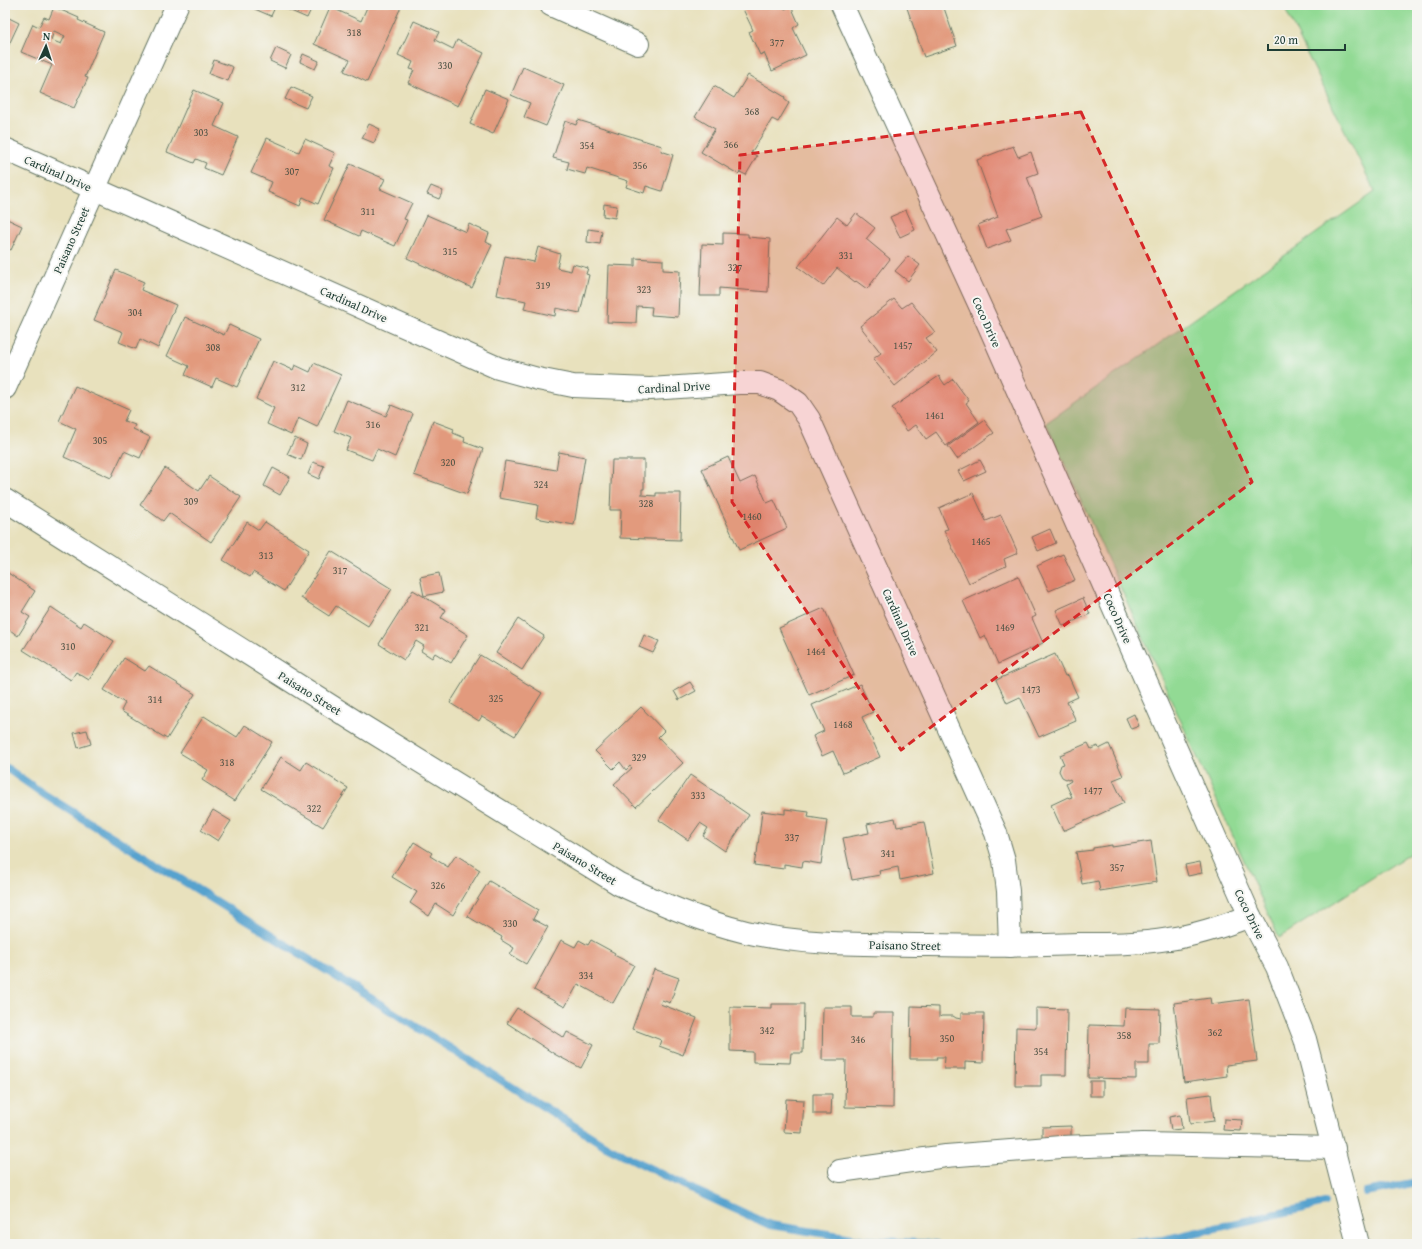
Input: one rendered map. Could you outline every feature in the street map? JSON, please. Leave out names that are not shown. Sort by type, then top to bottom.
[{"type":"street","name":"Paisano Street","points":[[5,388],[176,5]]},
{"type":"street","points":[[551,5],[638,44]]},
{"type":"street","name":"Coco Drive","points":[[842,5],[986,319],[1250,916],[1277,966],[1305,1039],[1358,1244]]},
{"type":"street","name":"Cardinal Drive","points":[[5,149],[498,368],[538,380],[573,386],[650,389],[760,383],[779,390],[798,403],[810,419],[996,833],[1004,860],[1008,891],[1010,946]]},
{"type":"street","name":"Paisano Street","points":[[5,500],[353,720],[619,884],[660,903],[702,919],[745,932],[783,939],[838,944],[1010,946],[1137,943],[1163,940],[1198,933],[1250,916]]},
{"type":"street","points":[[840,1171],[946,1156],[1069,1147],[1143,1144],[1334,1148]]},
{"type":"highlighted area","points":[[1081,112],[1252,482],[901,750],[732,502],[740,155]]},
{"type":"green space","points":[[1283,5],[1417,5],[1417,849],[1279,938],[1046,423],[1375,192]]},
{"type":"building","points":[[251,5],[276,5],[271,16],[250,7]]},
{"type":"building","points":[[277,5],[313,5],[307,18]]},
{"type":"building","points":[[368,5],[396,5],[401,7],[367,82],[344,71],[350,60],[314,44],[330,7],[361,21]]},
{"type":"building","points":[[741,5],[782,5],[785,9],[791,6],[799,24],[793,28],[806,55],[772,71],[764,53],[760,55],[749,32],[753,30]]},
{"type":"building","points":[[906,5],[943,5],[957,46],[924,57]]},
{"type":"building","points":[[54,7],[79,18],[78,20],[104,32],[85,77],[88,78],[74,108],[40,93],[52,65],[21,52],[33,24],[39,27],[44,17],[49,19]],"holes":[[[54,31],[65,36],[61,44],[51,40]]]},
{"type":"building","points":[[5,16],[19,23],[5,53]]},
{"type":"building","points":[[414,21],[439,32],[435,40],[453,49],[457,40],[484,53],[458,106],[408,83],[414,70],[410,69],[413,62],[398,55]]},
{"type":"building","points":[[276,48],[291,55],[285,68],[270,61]]},
{"type":"building","points":[[303,54],[319,61],[315,69],[300,62]]},
{"type":"building","points":[[214,60],[233,67],[228,81],[209,74]]},
{"type":"building","points":[[523,67],[564,85],[546,126],[524,117],[530,103],[511,95]]},
{"type":"building","points":[[748,75],[785,97],[784,99],[789,103],[778,122],[772,119],[751,153],[757,156],[746,175],[740,172],[738,174],[701,152],[715,129],[695,117],[714,86],[734,98]]},
{"type":"building","points":[[291,87],[312,96],[306,108],[285,99]]},
{"type":"building","points":[[485,89],[509,99],[493,134],[470,124]]},
{"type":"building","points":[[194,90],[224,103],[214,126],[238,137],[221,175],[204,168],[206,163],[196,159],[194,163],[167,152]]},
{"type":"building","points":[[578,120],[662,146],[661,151],[673,155],[662,191],[646,186],[644,193],[626,187],[628,181],[587,168],[585,174],[567,169],[569,162],[553,158],[565,121],[576,125]]},
{"type":"building","points":[[369,124],[380,129],[374,143],[362,138]]},
{"type":"building","points":[[267,138],[299,152],[305,139],[335,153],[329,166],[334,168],[318,204],[303,197],[300,206],[268,192],[272,182],[251,173]]},
{"type":"building","points":[[1013,146],[1018,157],[1031,152],[1038,173],[1027,177],[1042,216],[1006,229],[1011,240],[987,249],[978,225],[998,217],[977,160]]},
{"type":"building","points":[[350,164],[385,179],[380,189],[412,203],[404,219],[407,220],[395,246],[361,231],[359,236],[324,220]]},
{"type":"building","points":[[431,186],[443,191],[439,199],[427,194]]},
{"type":"building","points":[[604,204],[617,206],[615,218],[603,216]]},
{"type":"building","points":[[906,210],[915,230],[900,237],[890,217]]},
{"type":"building","points":[[856,213],[875,228],[866,239],[890,259],[867,289],[837,268],[823,286],[798,267],[837,217],[847,225]]},
{"type":"building","points":[[427,215],[466,232],[469,224],[489,233],[486,242],[492,245],[472,288],[407,258]]},
{"type":"building","points":[[5,218],[22,226],[11,250],[5,247]]},
{"type":"building","points":[[588,229],[602,231],[600,244],[587,242]]},
{"type":"building","points":[[723,233],[748,234],[748,237],[770,239],[768,292],[719,288],[719,296],[700,296],[702,244],[723,245]]},
{"type":"building","points":[[538,247],[560,254],[557,268],[571,271],[573,264],[588,268],[586,274],[589,275],[580,313],[556,308],[555,316],[524,309],[526,301],[497,295],[505,256],[534,262]]},
{"type":"building","points":[[908,256],[920,265],[908,281],[895,271]]},
{"type":"building","points":[[635,258],[663,260],[663,270],[680,271],[678,317],[651,315],[652,307],[637,306],[636,323],[607,322],[609,265],[635,266]]},
{"type":"building","points":[[116,270],[144,282],[141,290],[176,305],[158,348],[140,339],[136,349],[119,342],[123,332],[94,320]]},
{"type":"building","points":[[894,299],[902,308],[911,302],[935,332],[926,338],[937,352],[895,386],[873,359],[881,353],[860,326]]},
{"type":"building","points":[[185,317],[224,335],[229,325],[259,339],[237,387],[216,378],[212,387],[185,375],[189,366],[167,356]]},
{"type":"building","points":[[273,361],[293,370],[295,365],[310,372],[314,363],[341,375],[317,427],[298,418],[291,435],[267,424],[274,408],[256,399]]},
{"type":"building","points":[[939,376],[945,385],[953,379],[969,401],[966,403],[979,422],[946,446],[936,432],[926,439],[916,425],[907,431],[892,408]]},
{"type":"building","points":[[75,386],[129,410],[124,421],[135,425],[133,429],[150,437],[140,458],[124,451],[111,478],[64,457],[76,429],[59,421]]},
{"type":"building","points":[[347,400],[386,416],[391,405],[413,414],[395,457],[377,449],[372,460],[346,450],[351,438],[334,431]]},
{"type":"building","points":[[984,420],[994,433],[957,459],[948,446]]},
{"type":"building","points":[[433,421],[454,429],[453,433],[465,438],[464,442],[483,449],[467,494],[414,475]]},
{"type":"building","points":[[295,438],[307,444],[301,460],[287,454]]},
{"type":"building","points":[[559,452],[585,457],[574,525],[536,518],[538,505],[499,498],[505,461],[556,470]]},
{"type":"building","points":[[728,457],[740,483],[755,476],[767,503],[774,500],[787,528],[739,550],[702,469]]},
{"type":"building","points":[[612,460],[644,460],[644,489],[642,489],[642,495],[656,496],[656,493],[681,493],[680,540],[620,538],[621,510],[610,510]]},
{"type":"building","points":[[980,460],[986,471],[964,481],[958,471]]},
{"type":"building","points":[[313,462],[324,466],[319,479],[308,474]]},
{"type":"building","points":[[165,468],[199,491],[209,476],[241,497],[211,542],[169,513],[163,521],[140,505]]},
{"type":"building","points":[[273,468],[290,477],[280,495],[264,486]]},
{"type":"building","points":[[973,493],[986,521],[1001,515],[1018,553],[1004,559],[1006,566],[969,583],[944,530],[948,529],[939,508]]},
{"type":"building","points":[[247,522],[259,530],[265,522],[309,550],[284,591],[253,572],[250,577],[223,560]]},
{"type":"building","points":[[1050,529],[1056,543],[1038,551],[1032,537]]},
{"type":"building","points":[[331,551],[392,589],[368,626],[336,606],[329,616],[301,598]]},
{"type":"building","points":[[1063,554],[1075,580],[1049,591],[1037,566]]},
{"type":"building","points":[[5,571],[35,591],[22,612],[30,617],[18,636],[10,630],[8,633],[5,631]]},
{"type":"building","points":[[439,573],[443,592],[424,596],[420,577]]},
{"type":"building","points":[[1018,576],[1036,616],[1032,618],[1043,643],[998,664],[985,635],[980,638],[963,601]]},
{"type":"building","points":[[413,590],[446,610],[441,618],[468,635],[451,663],[435,653],[432,658],[421,651],[424,646],[416,641],[404,660],[379,644]]},
{"type":"building","points":[[1083,598],[1090,614],[1063,626],[1056,610]]},
{"type":"building","points":[[51,607],[81,627],[84,622],[114,641],[89,680],[76,672],[71,680],[23,650]]},
{"type":"building","points":[[824,608],[854,675],[809,695],[779,628]]},
{"type":"building","points":[[518,619],[544,636],[522,670],[496,653]]},
{"type":"building","points":[[644,635],[659,641],[653,653],[639,647]]},
{"type":"building","points":[[1055,654],[1065,676],[1068,675],[1078,697],[1067,702],[1076,721],[1039,737],[1020,697],[1007,703],[996,680]]},
{"type":"building","points":[[480,655],[542,693],[515,736],[482,716],[479,721],[450,703]]},
{"type":"building","points":[[124,658],[145,671],[149,666],[195,694],[167,739],[121,711],[125,703],[104,690]]},
{"type":"building","points":[[690,682],[696,691],[679,700],[674,691]]},
{"type":"building","points":[[860,684],[873,712],[862,717],[880,757],[843,773],[833,751],[822,756],[813,736],[824,731],[812,705]]},
{"type":"building","points":[[641,707],[664,731],[658,737],[683,763],[636,807],[614,784],[632,768],[630,766],[626,770],[620,762],[613,769],[595,751]]},
{"type":"building","points":[[1134,714],[1139,726],[1131,729],[1126,718]]},
{"type":"building","points":[[204,716],[237,737],[245,725],[272,742],[235,801],[202,780],[208,770],[180,753]]},
{"type":"building","points":[[87,730],[91,744],[78,748],[74,733]]},
{"type":"building","points":[[1088,743],[1091,749],[1098,746],[1099,749],[1109,744],[1123,776],[1113,780],[1124,803],[1063,831],[1051,805],[1068,797],[1072,797],[1066,784],[1071,781],[1070,779],[1068,780],[1062,777],[1059,771],[1061,765],[1064,764],[1060,755]]},
{"type":"building","points":[[281,757],[301,770],[306,762],[348,788],[323,827],[261,789]]},
{"type":"building","points":[[690,775],[749,815],[725,851],[703,836],[708,828],[700,823],[688,840],[659,820]]},
{"type":"building","points":[[785,809],[809,812],[808,817],[827,820],[821,864],[803,861],[802,867],[784,864],[784,869],[754,865],[757,854],[762,811],[785,814]]},
{"type":"building","points":[[213,810],[231,821],[218,841],[201,830]]},
{"type":"building","points":[[895,818],[897,827],[924,822],[934,873],[900,880],[898,867],[879,871],[880,875],[852,880],[843,838],[869,833],[867,824]]},
{"type":"building","points":[[1151,841],[1157,882],[1100,891],[1098,881],[1082,884],[1076,852],[1093,850],[1093,848],[1112,845],[1112,847]]},
{"type":"building","points":[[414,842],[432,853],[430,856],[448,867],[456,855],[480,870],[453,915],[436,904],[429,916],[410,903],[417,892],[392,877]]},
{"type":"building","points":[[1200,862],[1202,873],[1188,876],[1185,865]]},
{"type":"building","points":[[489,881],[538,910],[533,919],[548,927],[526,964],[510,955],[514,948],[501,940],[502,937],[467,916]]},
{"type":"building","points":[[561,940],[575,947],[579,940],[588,945],[591,940],[615,953],[614,955],[634,965],[613,1003],[578,984],[565,1007],[534,990]]},
{"type":"building","points":[[654,969],[679,978],[670,1003],[662,1000],[660,1004],[697,1018],[683,1055],[659,1046],[661,1040],[632,1029]]},
{"type":"building","points":[[1210,998],[1211,1004],[1249,999],[1257,1061],[1226,1065],[1227,1076],[1184,1082],[1174,1003]]},
{"type":"building","points":[[772,1004],[804,1004],[803,1053],[791,1053],[790,1063],[753,1062],[753,1052],[730,1051],[730,1007],[772,1008]]},
{"type":"building","points":[[911,1006],[939,1007],[939,1018],[941,1016],[953,1016],[961,1019],[961,1013],[984,1013],[983,1063],[965,1062],[965,1069],[944,1069],[945,1057],[936,1057],[937,1059],[910,1059]]},
{"type":"building","points":[[823,1007],[852,1007],[852,1017],[873,1017],[873,1013],[894,1013],[893,1108],[845,1107],[846,1060],[822,1060]]},
{"type":"building","points":[[517,1008],[564,1038],[567,1032],[593,1045],[581,1068],[556,1055],[507,1023]]},
{"type":"building","points":[[1036,1008],[1067,1009],[1066,1075],[1041,1075],[1041,1086],[1015,1086],[1016,1027],[1036,1028]]},
{"type":"building","points":[[1125,1008],[1160,1009],[1159,1044],[1149,1044],[1149,1064],[1136,1064],[1136,1079],[1088,1078],[1089,1025],[1124,1026]]},
{"type":"building","points":[[1090,1081],[1103,1081],[1103,1096],[1090,1096]]},
{"type":"building","points":[[813,1094],[832,1094],[831,1114],[813,1114]]},
{"type":"building","points":[[1211,1094],[1214,1121],[1190,1124],[1187,1097]]},
{"type":"building","points":[[786,1099],[804,1100],[802,1133],[784,1132]]},
{"type":"building","points":[[1180,1115],[1182,1129],[1171,1130],[1169,1117]]},
{"type":"building","points":[[1224,1119],[1242,1120],[1241,1131],[1223,1130]]},
{"type":"building","points":[[1071,1126],[1071,1141],[1042,1140],[1042,1127]]},
{"type":"waterway","points":[[5,767],[45,795],[606,1146],[696,1191],[770,1225],[866,1240],[936,1244]]},
{"type":"waterway","points":[[1366,1192],[1417,1182]]},
{"type":"waterway","points":[[1115,1244],[1163,1240],[1325,1203]]}]
